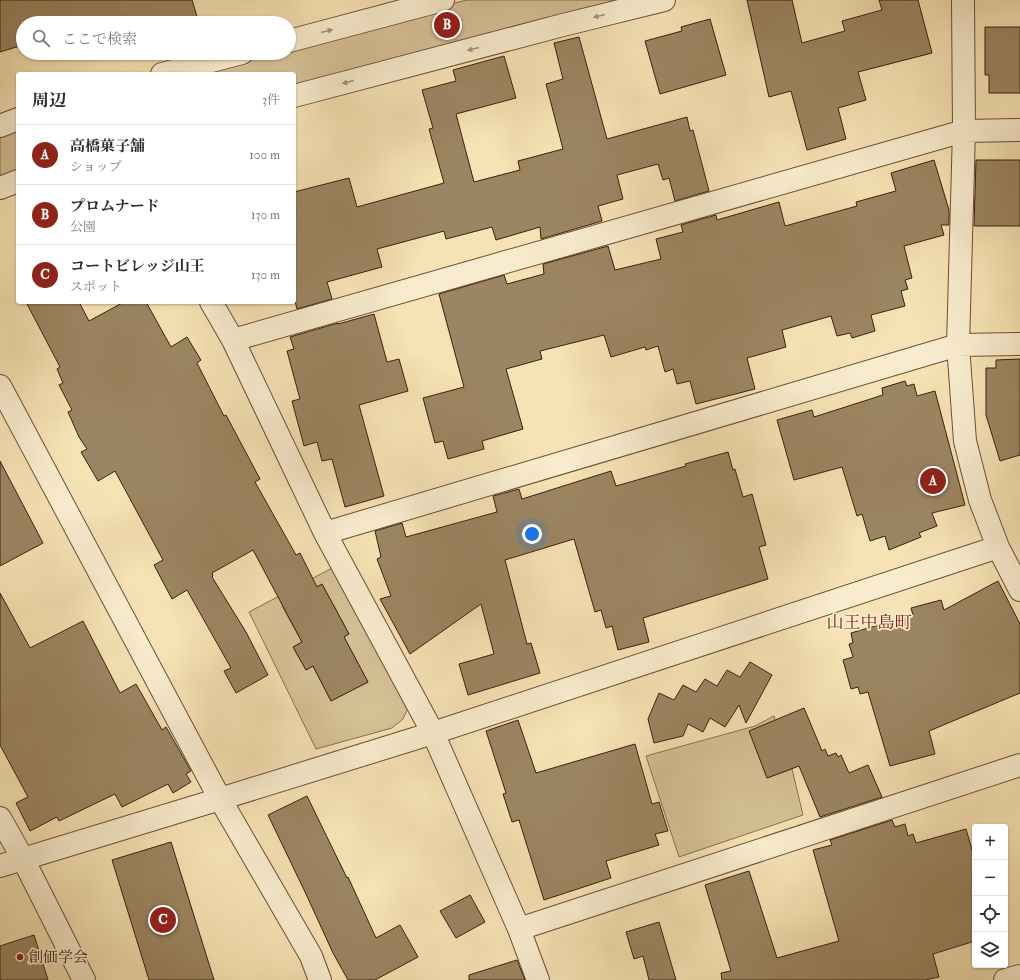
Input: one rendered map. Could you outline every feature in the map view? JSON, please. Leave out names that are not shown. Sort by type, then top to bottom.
[{"type":"street","points":[[296,39],[443,0]]},
{"type":"street","points":[[296,95],[664,0]]},
{"type":"street","points":[[963,0],[964,131],[958,345],[965,441],[980,500],[998,547],[1020,590]]},
{"type":"street","points":[[170,72],[215,60]]},
{"type":"street","points":[[0,126],[16,120]]},
{"type":"street","points":[[233,340],[964,131],[1020,130]]},
{"type":"street","points":[[0,188],[16,182]]},
{"type":"street","points":[[212,304],[233,340],[325,533],[433,733],[519,929],[538,980]]},
{"type":"street","points":[[325,533],[958,345],[1020,344]]},
{"type":"street","points":[[0,386],[220,799],[311,956],[320,980]]},
{"type":"street","points":[[0,866],[433,733],[998,547]]},
{"type":"street","points":[[519,929],[1020,765]]},
{"type":"street","points":[[0,818],[23,859],[84,980]]},
{"type":"street","points":[[1005,980],[1020,976]]},
{"type":"shaded area","points":[[467,0],[629,0],[296,84],[296,72],[176,72],[221,60],[296,60],[296,41]]},
{"type":"shaded area","points":[[16,129],[16,174],[0,181],[0,135]]},
{"type":"shaded area","points":[[334,567],[408,708],[403,719],[392,728],[316,749],[249,612]],"holes":[[[322,584],[349,634],[344,637],[368,682],[331,701],[313,666],[306,670],[293,647],[302,642],[282,606]]]},
{"type":"shaded area","points":[[774,716],[779,736],[755,745],[767,778],[792,769],[803,815],[679,857],[646,756],[755,726]]},
{"type":"building","points":[[0,0],[192,0],[197,16],[16,16],[16,47],[0,52]]},
{"type":"building","points":[[747,0],[792,0],[802,43],[845,31],[842,21],[882,10],[879,0],[918,0],[932,53],[858,72],[866,100],[838,108],[846,139],[807,150],[791,91],[769,97]]},
{"type":"building","points":[[710,19],[726,75],[660,94],[645,41],[682,31],[681,27]]},
{"type":"building","points":[[985,27],[1020,27],[1020,93],[989,93],[989,75],[985,75]]},
{"type":"building","points":[[579,37],[607,139],[687,117],[690,131],[693,130],[709,191],[675,201],[669,178],[663,180],[658,164],[617,175],[623,199],[598,206],[602,221],[541,239],[540,227],[496,240],[492,227],[446,239],[444,231],[377,249],[382,267],[327,282],[332,299],[297,309],[296,304],[296,191],[349,178],[357,207],[444,183],[429,129],[433,128],[422,90],[456,81],[453,70],[504,56],[516,98],[456,114],[474,182],[520,170],[518,161],[563,149],[546,84],[563,79],[554,43]]},
{"type":"building","points":[[934,160],[949,210],[949,225],[941,225],[944,235],[904,246],[912,278],[905,280],[908,289],[901,291],[905,306],[871,315],[875,331],[852,338],[850,333],[837,336],[831,316],[782,330],[786,347],[747,358],[755,389],[696,404],[690,381],[677,384],[673,369],[665,372],[658,346],[646,350],[645,347],[611,357],[604,335],[540,351],[542,359],[506,369],[523,429],[482,441],[484,449],[448,459],[443,441],[435,443],[423,398],[464,387],[439,294],[504,275],[507,284],[544,274],[543,264],[608,246],[615,270],[661,259],[656,239],[683,232],[681,225],[716,215],[717,220],[779,202],[785,226],[857,206],[856,202],[896,191],[891,173]]},
{"type":"building","points":[[976,160],[1020,160],[1020,226],[974,226]]},
{"type":"building","points":[[27,304],[80,304],[89,321],[120,304],[147,304],[171,347],[187,337],[201,360],[197,363],[224,416],[226,415],[260,479],[255,482],[296,555],[300,553],[317,587],[322,584],[349,634],[344,637],[368,682],[331,701],[313,666],[306,670],[293,647],[302,642],[253,550],[212,573],[212,577],[246,632],[268,675],[236,693],[224,671],[231,668],[187,590],[172,599],[154,565],[163,560],[115,471],[98,481],[81,452],[87,449],[79,437],[68,412],[72,410],[59,385],[63,383],[57,369],[60,367]]},
{"type":"building","points":[[374,314],[387,362],[399,359],[408,391],[359,405],[384,496],[345,507],[332,459],[322,461],[317,442],[304,446],[292,401],[300,399],[287,351],[294,349],[290,337]]},
{"type":"building","points":[[1020,359],[1020,455],[1000,461],[986,415],[986,368],[996,368],[996,360]]},
{"type":"building","points":[[905,381],[907,386],[914,384],[917,396],[935,391],[965,505],[932,513],[937,526],[919,533],[921,537],[889,550],[885,536],[870,541],[862,514],[857,516],[842,467],[794,480],[777,420],[812,410],[814,417],[883,395],[882,388]]},
{"type":"building","points":[[728,452],[733,470],[735,469],[743,497],[752,494],[766,545],[759,547],[768,579],[643,618],[649,642],[618,650],[612,626],[606,628],[601,610],[595,612],[574,539],[505,560],[527,644],[531,643],[540,673],[468,695],[459,664],[494,654],[481,604],[410,654],[380,599],[391,596],[377,559],[381,557],[375,531],[402,523],[406,537],[497,512],[493,496],[519,489],[522,499],[611,471],[616,486]]},
{"type":"building","points":[[0,461],[43,543],[0,566]]},
{"type":"building","points":[[998,581],[1020,624],[1020,693],[929,731],[935,754],[890,766],[868,692],[860,694],[858,687],[851,689],[843,660],[853,657],[849,644],[853,643],[851,633],[913,615],[911,608],[941,600],[944,610]]},
{"type":"building","points":[[0,593],[30,648],[83,621],[120,693],[136,684],[162,730],[166,727],[191,771],[186,774],[191,782],[173,793],[168,784],[122,807],[115,794],[59,821],[57,817],[30,831],[16,803],[28,797],[0,745]]},
{"type":"building","points":[[750,662],[772,675],[746,723],[739,705],[725,727],[710,718],[703,732],[688,724],[683,736],[654,743],[648,719],[659,693],[674,700],[683,685],[696,692],[705,679],[717,686],[727,670],[740,677]]},
{"type":"building","points":[[804,708],[822,751],[825,749],[828,756],[836,753],[838,757],[841,755],[849,773],[868,765],[882,797],[820,817],[799,766],[767,778],[749,731]]},
{"type":"building","points":[[518,720],[536,773],[635,744],[652,804],[659,802],[668,831],[655,834],[659,845],[606,861],[611,878],[544,900],[519,820],[512,822],[503,794],[506,793],[486,731]]},
{"type":"building","points":[[307,796],[347,878],[348,877],[376,938],[400,925],[418,957],[375,980],[348,980],[333,953],[268,815]]},
{"type":"building","points":[[892,820],[895,827],[905,824],[908,836],[913,834],[916,843],[966,829],[972,850],[972,942],[933,954],[939,977],[925,980],[722,980],[721,973],[731,971],[705,885],[749,871],[777,958],[839,941],[813,850],[832,845],[830,840]]},
{"type":"building","points":[[171,842],[214,980],[149,980],[112,860]]},
{"type":"building","points":[[470,895],[485,922],[456,938],[440,911]]},
{"type":"building","points":[[659,922],[676,980],[649,980],[643,956],[634,959],[626,932]]},
{"type":"building","name":"創価学会","points":[[34,935],[48,980],[0,980],[0,946]]},
{"type":"building","points":[[517,960],[525,980],[469,980],[469,975]]},
{"type":"place","name":"プロムナード","points":[[447,25]]},
{"type":"place","name":"高橋菓子舗","points":[[933,481]]},
{"type":"place","name":"コートビレッジ山王","points":[[163,920]]},
{"type":"place","name":"創価学会","points":[[20,957]]},
{"type":"district","name":"山王中島町","points":[[869,622]]}]
